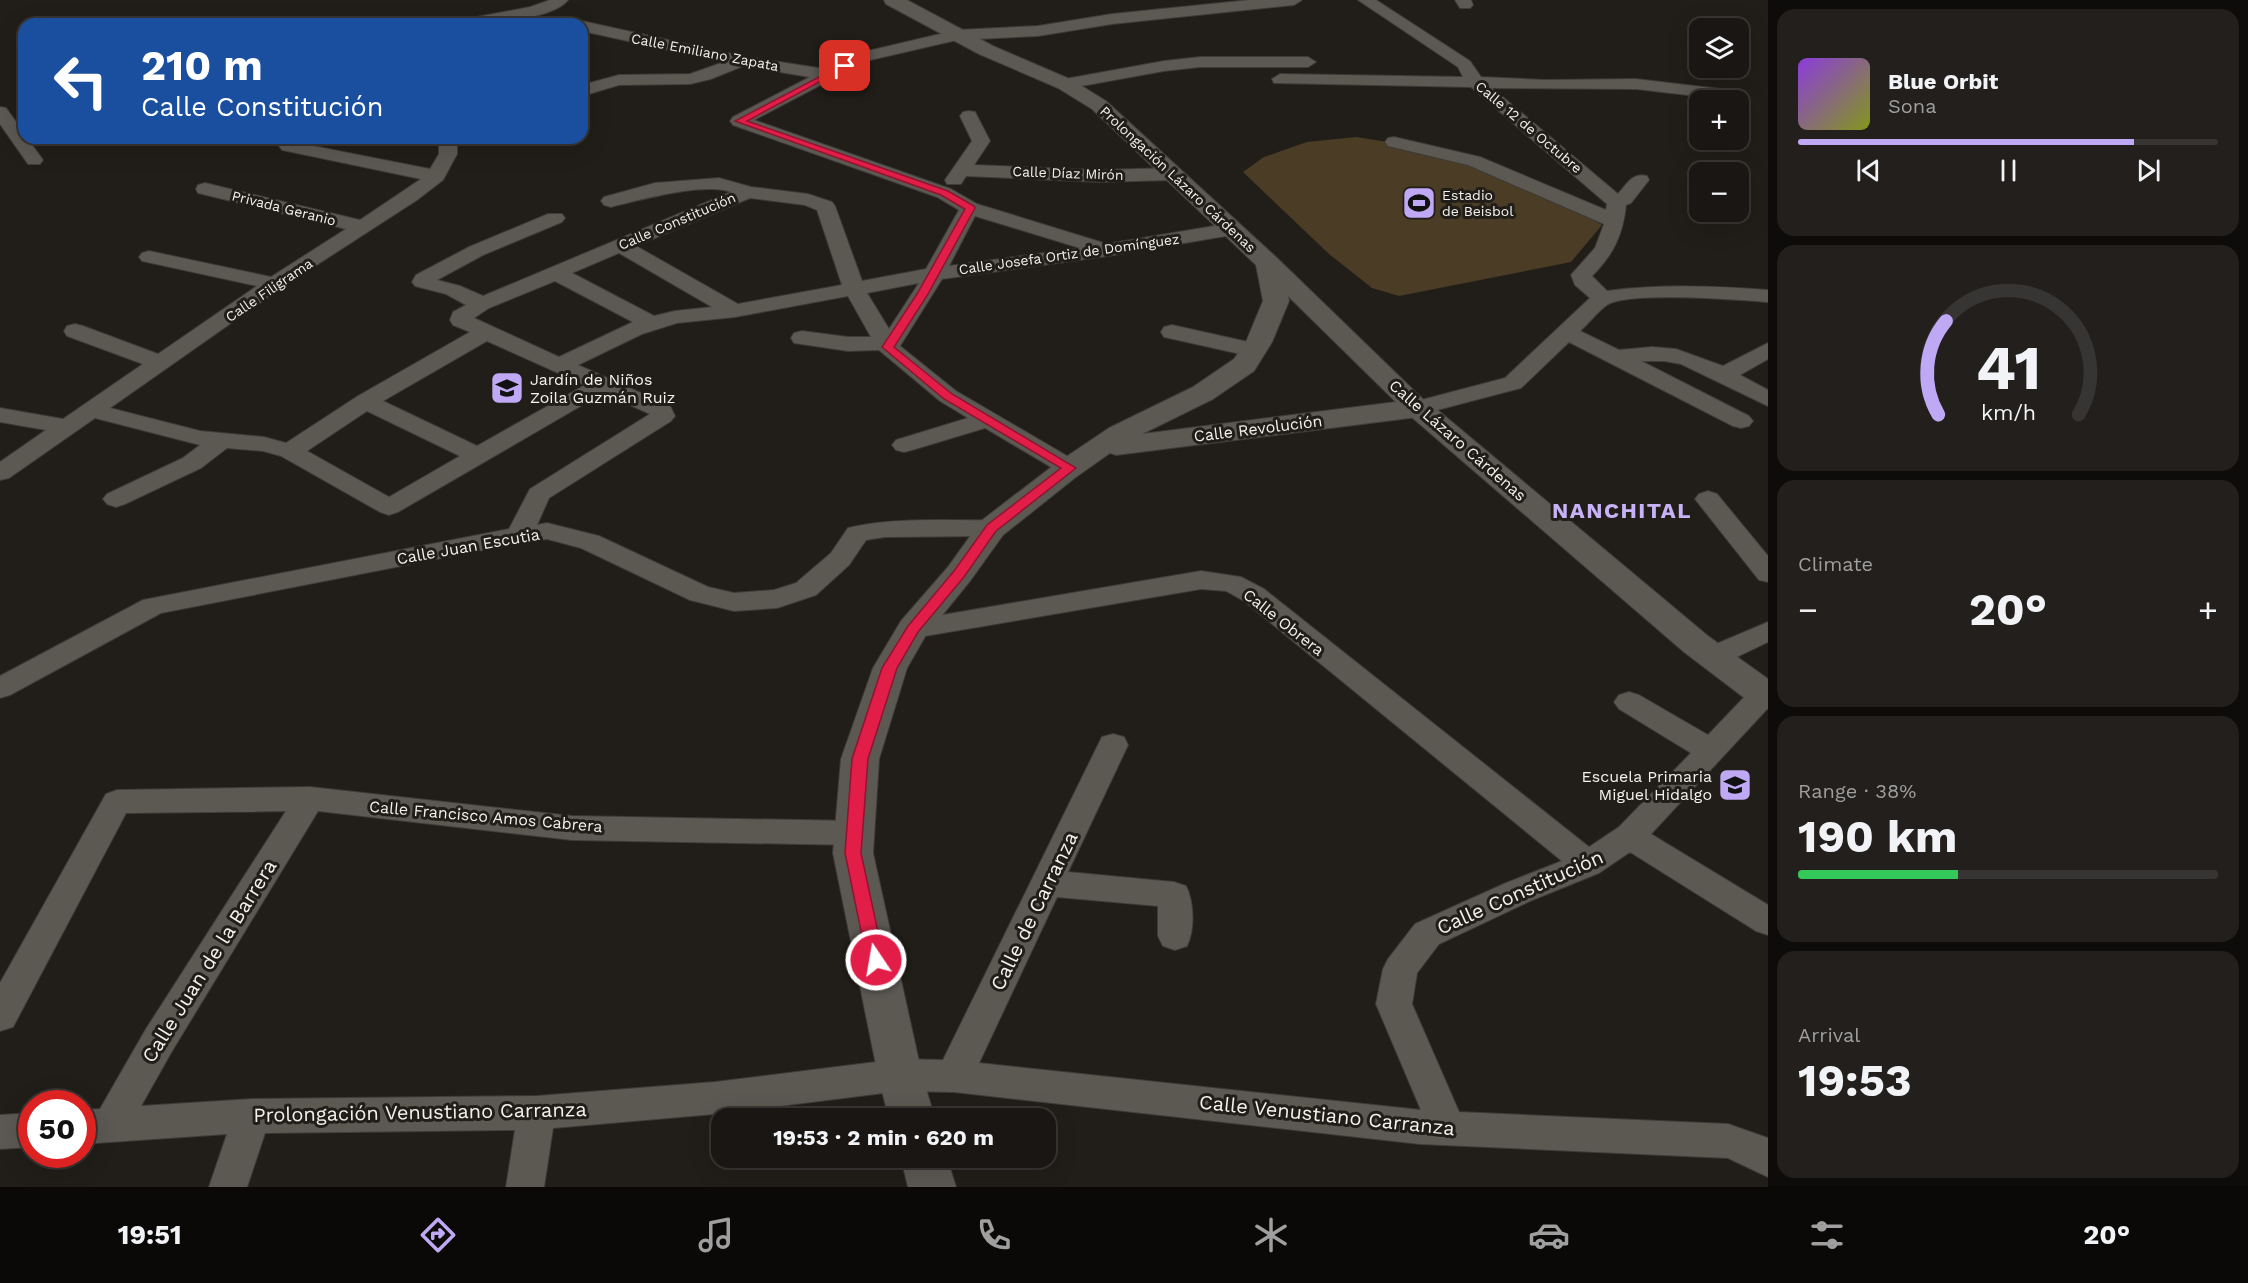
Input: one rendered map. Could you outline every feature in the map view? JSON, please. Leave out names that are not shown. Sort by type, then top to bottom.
[{"type":"main road","name":"Prolongación Lázaro Cárdenas","points":[[893,0],[986,50],[1065,84],[1099,105],[1268,263]]},
{"type":"main road","name":"Calle Revolución","points":[[909,1108],[853,853],[860,759],[890,668],[913,630],[959,574],[992,528],[1070,468],[1119,434],[1203,393],[1244,365],[1254,350],[1276,301],[1268,263]]},
{"type":"main road","name":"Calle Lázaro Cárdenas","points":[[1268,263],[1418,408],[1712,657],[1766,696]]},
{"type":"main road","name":"Calle Revolución","points":[[1099,448],[1418,408]]},
{"type":"main road","points":[[927,1168],[932,1187]]},
{"type":"street","points":[[524,18],[547,9],[560,0]]},
{"type":"street","points":[[1108,250],[970,208],[944,193],[739,121],[866,55],[957,35],[1038,31],[1112,19],[1294,0]]},
{"type":"street","name":"Calle 12 de Octubre","points":[[1366,0],[1464,64],[1474,82],[1616,212]]},
{"type":"street","name":"Calle Emiliano Zapata","points":[[588,27],[741,61],[828,75]]},
{"type":"street","points":[[986,50],[1038,31]]},
{"type":"street","points":[[588,88],[597,83],[613,80],[692,79],[741,61]]},
{"type":"street","points":[[1257,61],[1286,85],[1474,82],[1545,85],[1636,84],[1689,90]]},
{"type":"street","points":[[1065,84],[1164,66],[1200,62],[1326,62]]},
{"type":"street","points":[[5,110],[18,132]]},
{"type":"street","points":[[944,193],[981,141],[969,116]]},
{"type":"street","points":[[1394,142],[1474,161],[1616,212]]},
{"type":"street","points":[[25,144],[34,160]]},
{"type":"street","name":"Calle Filigrama","points":[[0,473],[274,284],[411,196],[436,176],[448,154],[448,144]]},
{"type":"street","points":[[288,146],[436,176]]},
{"type":"street","name":"Calle Díaz Mirón","points":[[962,170],[1099,176],[1173,174]]},
{"type":"street","points":[[1602,298],[1582,280],[1581,275],[1599,257],[1613,237],[1616,212],[1640,180]]},
{"type":"street","points":[[611,201],[655,189],[723,184],[748,192]]},
{"type":"street","name":"Privada Geranio","points":[[205,189],[364,227]]},
{"type":"street","name":"Calle Constitución","points":[[486,332],[461,320],[464,314],[482,304],[619,245],[748,192],[808,200],[825,206],[854,288],[886,345],[948,396],[985,420],[1070,468]]},
{"type":"street","points":[[802,338],[848,344],[886,345],[917,304],[970,208]]},
{"type":"street","points":[[482,304],[453,290],[422,282],[423,279],[476,251],[555,218]]},
{"type":"street","name":"Calle Josefa Ortiz de Domínguez","points":[[560,365],[650,323],[675,317],[735,311],[933,274],[1108,250],[1232,229]]},
{"type":"street","points":[[619,245],[735,311]]},
{"type":"street","points":[[149,258],[274,284]]},
{"type":"street","points":[[556,273],[650,323]]},
{"type":"street","points":[[1418,408],[1514,383],[1602,298],[1647,291],[1715,292],[1768,296]]},
{"type":"street","points":[[75,331],[162,363]]},
{"type":"street","points":[[290,451],[366,400],[486,332],[662,411],[663,416],[539,494],[519,535]]},
{"type":"street","points":[[1172,332],[1254,350]]},
{"type":"street","points":[[1566,332],[1741,421]]},
{"type":"street","points":[[1723,375],[1768,350]]},
{"type":"street","points":[[1616,357],[1665,354],[1681,357],[1723,375],[1768,399]]},
{"type":"street","points":[[92,410],[199,438],[264,444],[290,451],[389,507],[603,384]]},
{"type":"street","points":[[366,400],[478,456]]},
{"type":"street","points":[[0,415],[68,427]]},
{"type":"street","points":[[904,445],[985,420]]},
{"type":"street","points":[[116,499],[192,463],[222,440]]},
{"type":"street","points":[[1708,499],[1768,574]]},
{"type":"street","name":"Calle Juan Escutia","points":[[0,688],[153,606],[519,535],[547,531],[590,542],[700,594],[734,602],[777,599],[806,589],[840,559],[858,534],[885,529],[992,528]]},
{"type":"street","name":"Calle Obrera","points":[[913,630],[1201,580],[1232,583],[1254,595],[1588,864]]},
{"type":"street","points":[[1712,657],[1768,631]]},
{"type":"street","name":"Calle Constitución","points":[[1447,1128],[1394,1004],[1400,969],[1427,934],[1518,892],[1588,864],[1630,837],[1766,696]]},
{"type":"street","points":[[1629,702],[1711,751]]},
{"type":"street","name":"Calle de Carranza","points":[[954,1076],[1113,746]]},
{"type":"street","name":"Calle Francisco Amos Cabrera","points":[[0,1016],[117,802],[309,799],[572,828],[855,832]]},
{"type":"street","name":"Calle Juan de la Barrera","points":[[97,1126],[159,1041],[309,799]]},
{"type":"street","points":[[1630,837],[1768,922]]},
{"type":"street","points":[[1047,883],[1174,895],[1175,936]]},
{"type":"street","name":"Prolongación Venustiano Carranza","points":[[97,1126],[252,1116],[537,1113],[715,1098],[900,1075]]},
{"type":"street","name":"Calle Venustiano Carranza","points":[[900,1075],[954,1076],[1447,1128],[1728,1141],[1760,1154]]},
{"type":"street","points":[[525,1187],[537,1113]]},
{"type":"street","points":[[228,1187],[252,1116]]},
{"type":"street","points":[[0,1132],[18,1131]]},
{"type":"shaded area","name":"Estadio de Beisbol","points":[[1356,137],[1433,149],[1523,180],[1602,225],[1571,262],[1399,296],[1372,288],[1329,254],[1243,172],[1264,157],[1307,142]]},
{"type":"place","name":"Estadio de Beisbol","points":[[1419,203]]},
{"type":"place","name":"Jardín de Niños Zoila Guzmán Ruiz","points":[[507,388]]},
{"type":"place","name":"Escuela Primaria Miguel Hidalgo","points":[[1735,785]]},
{"type":"district","name":"NANCHITAL","points":[[1622,510]]},
{"type":"route","points":[[845,66],[739,121],[944,193],[970,208],[923,294],[888,347],[948,396],[985,420],[1070,468],[992,528],[959,574],[913,630],[890,668],[860,759],[853,853],[876,960]]}]
